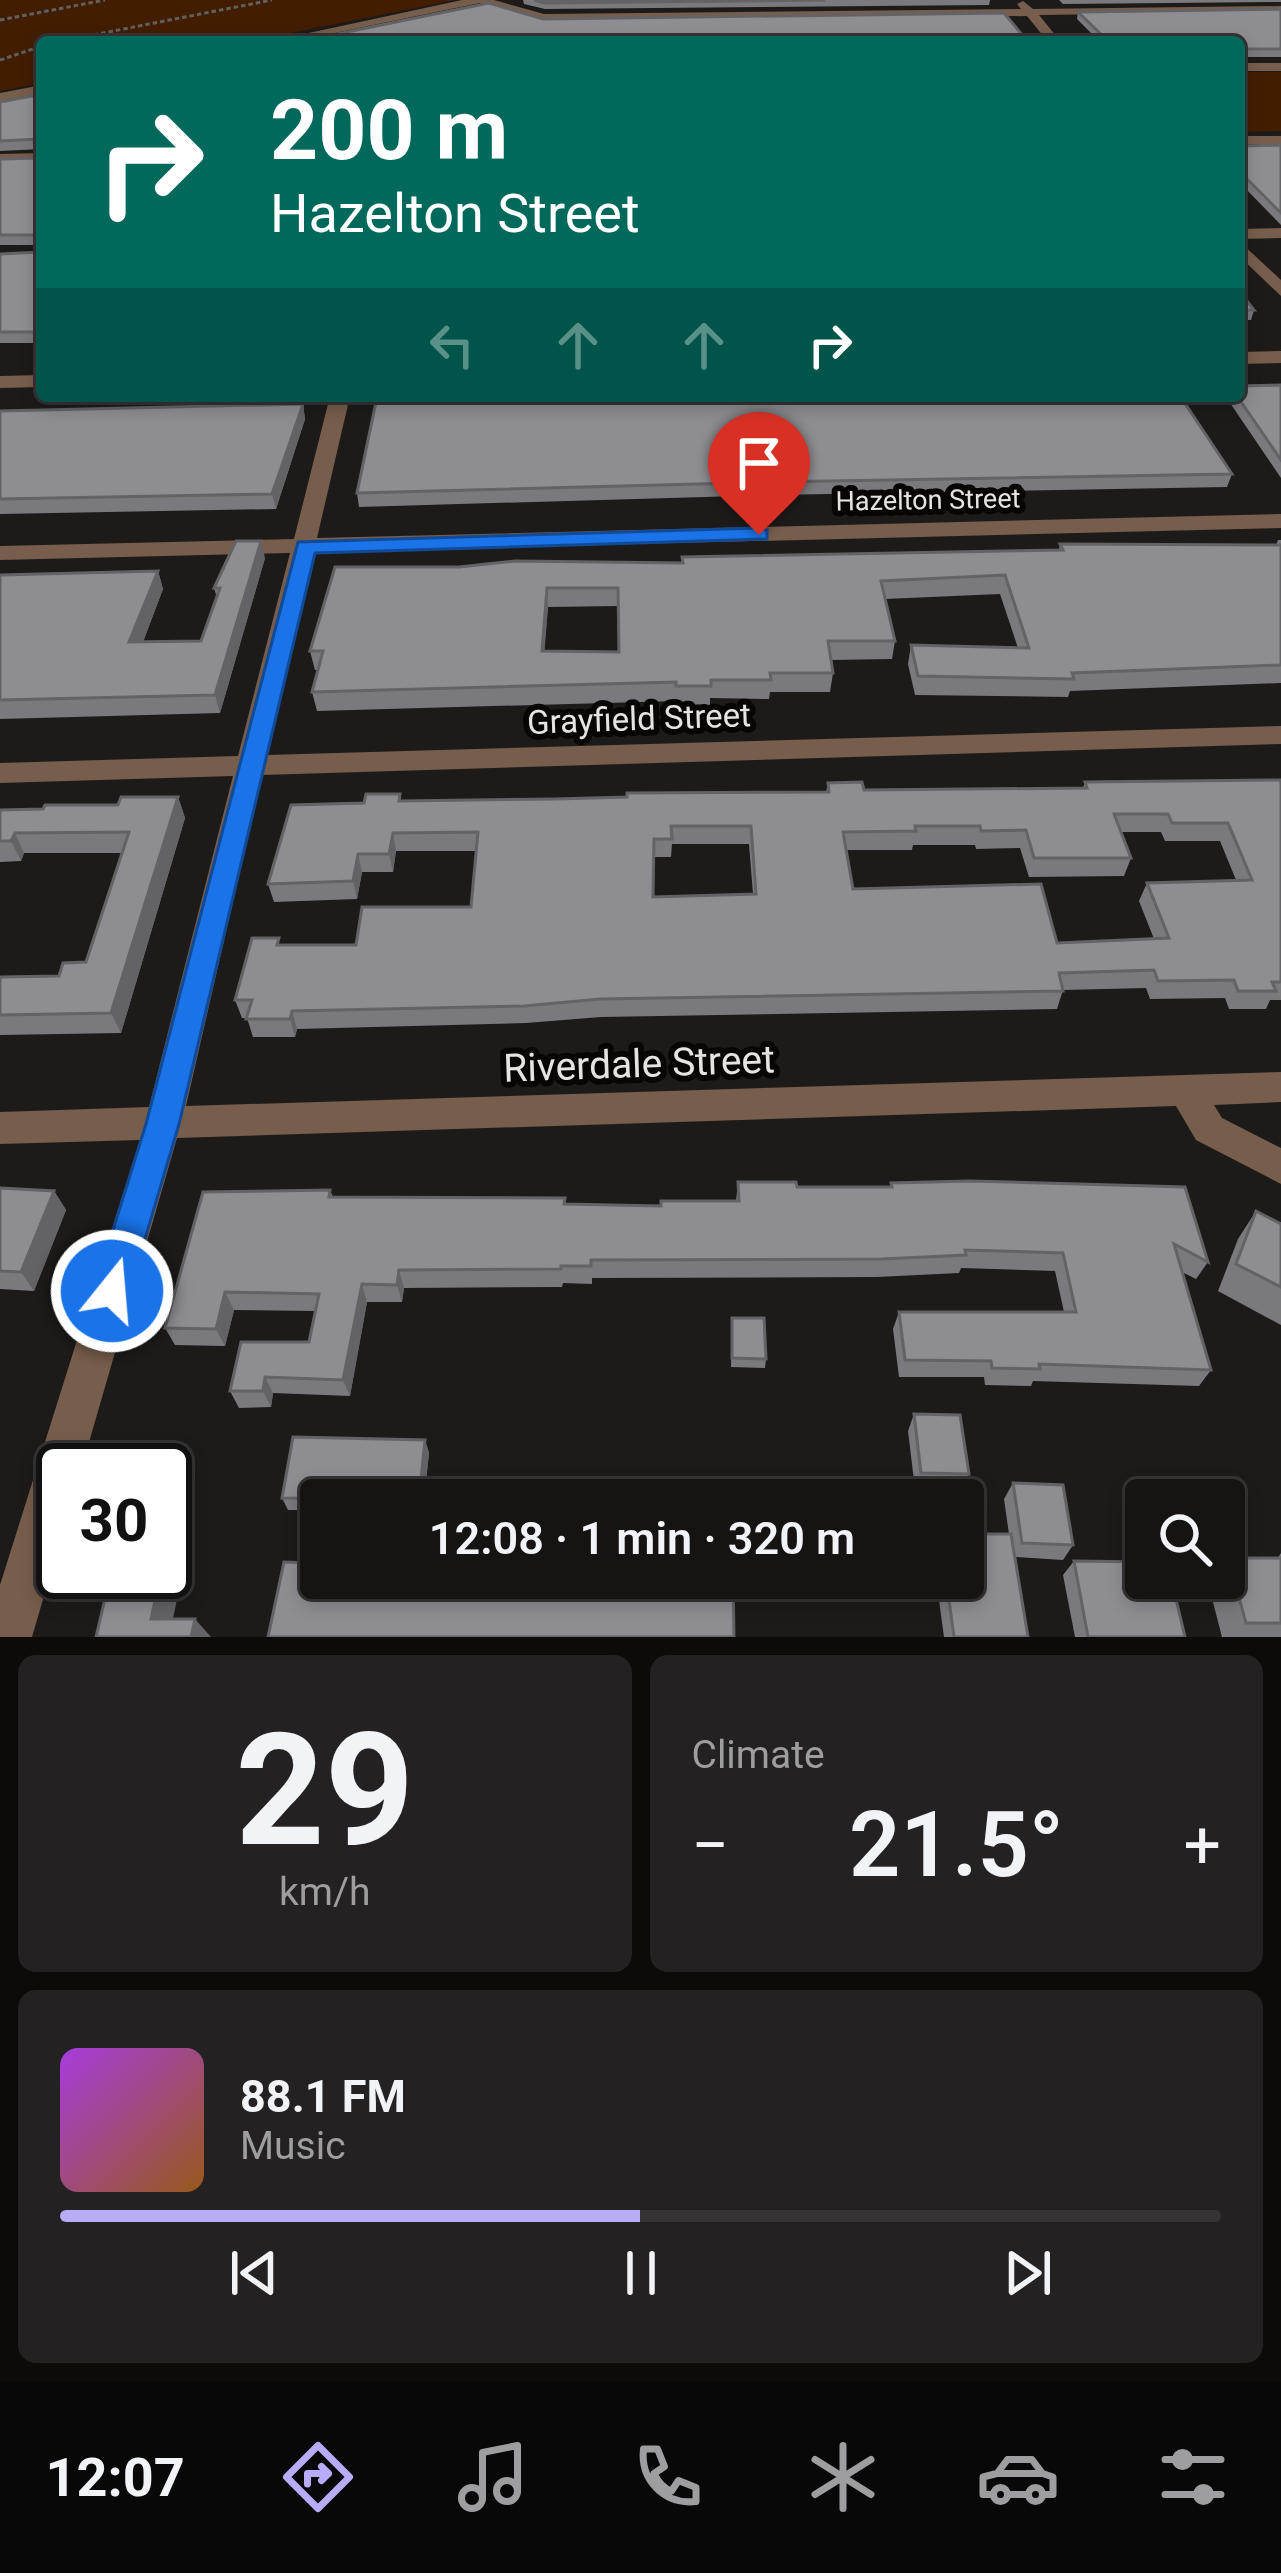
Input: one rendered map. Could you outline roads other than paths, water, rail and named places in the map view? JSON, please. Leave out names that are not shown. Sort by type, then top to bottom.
[{"type":"street","points":[[303,36],[481,0],[542,18],[1281,9]]},
{"type":"street","points":[[1018,0],[1050,36]]},
{"type":"street","points":[[1245,67],[1281,67]]},
{"type":"street","points":[[0,98],[36,90]]},
{"type":"street","points":[[1245,140],[1281,140]]},
{"type":"street","points":[[0,158],[36,158]]},
{"type":"street","points":[[1245,234],[1281,233]]},
{"type":"street","points":[[1245,252],[1281,291]]},
{"type":"street","points":[[1245,358],[1281,357]]},
{"type":"street","points":[[0,382],[36,381]]},
{"type":"street","points":[[8,1637],[163,1124],[339,402]]},
{"type":"street","name":"Hazelton Street","points":[[0,553],[1281,521]]},
{"type":"street","name":"Grayfield Street","points":[[0,773],[1281,735]]},
{"type":"street","name":"Riverdale Street","points":[[0,1128],[1281,1087]]},
{"type":"street","points":[[1185,1089],[1209,1129],[1281,1167]]}]
